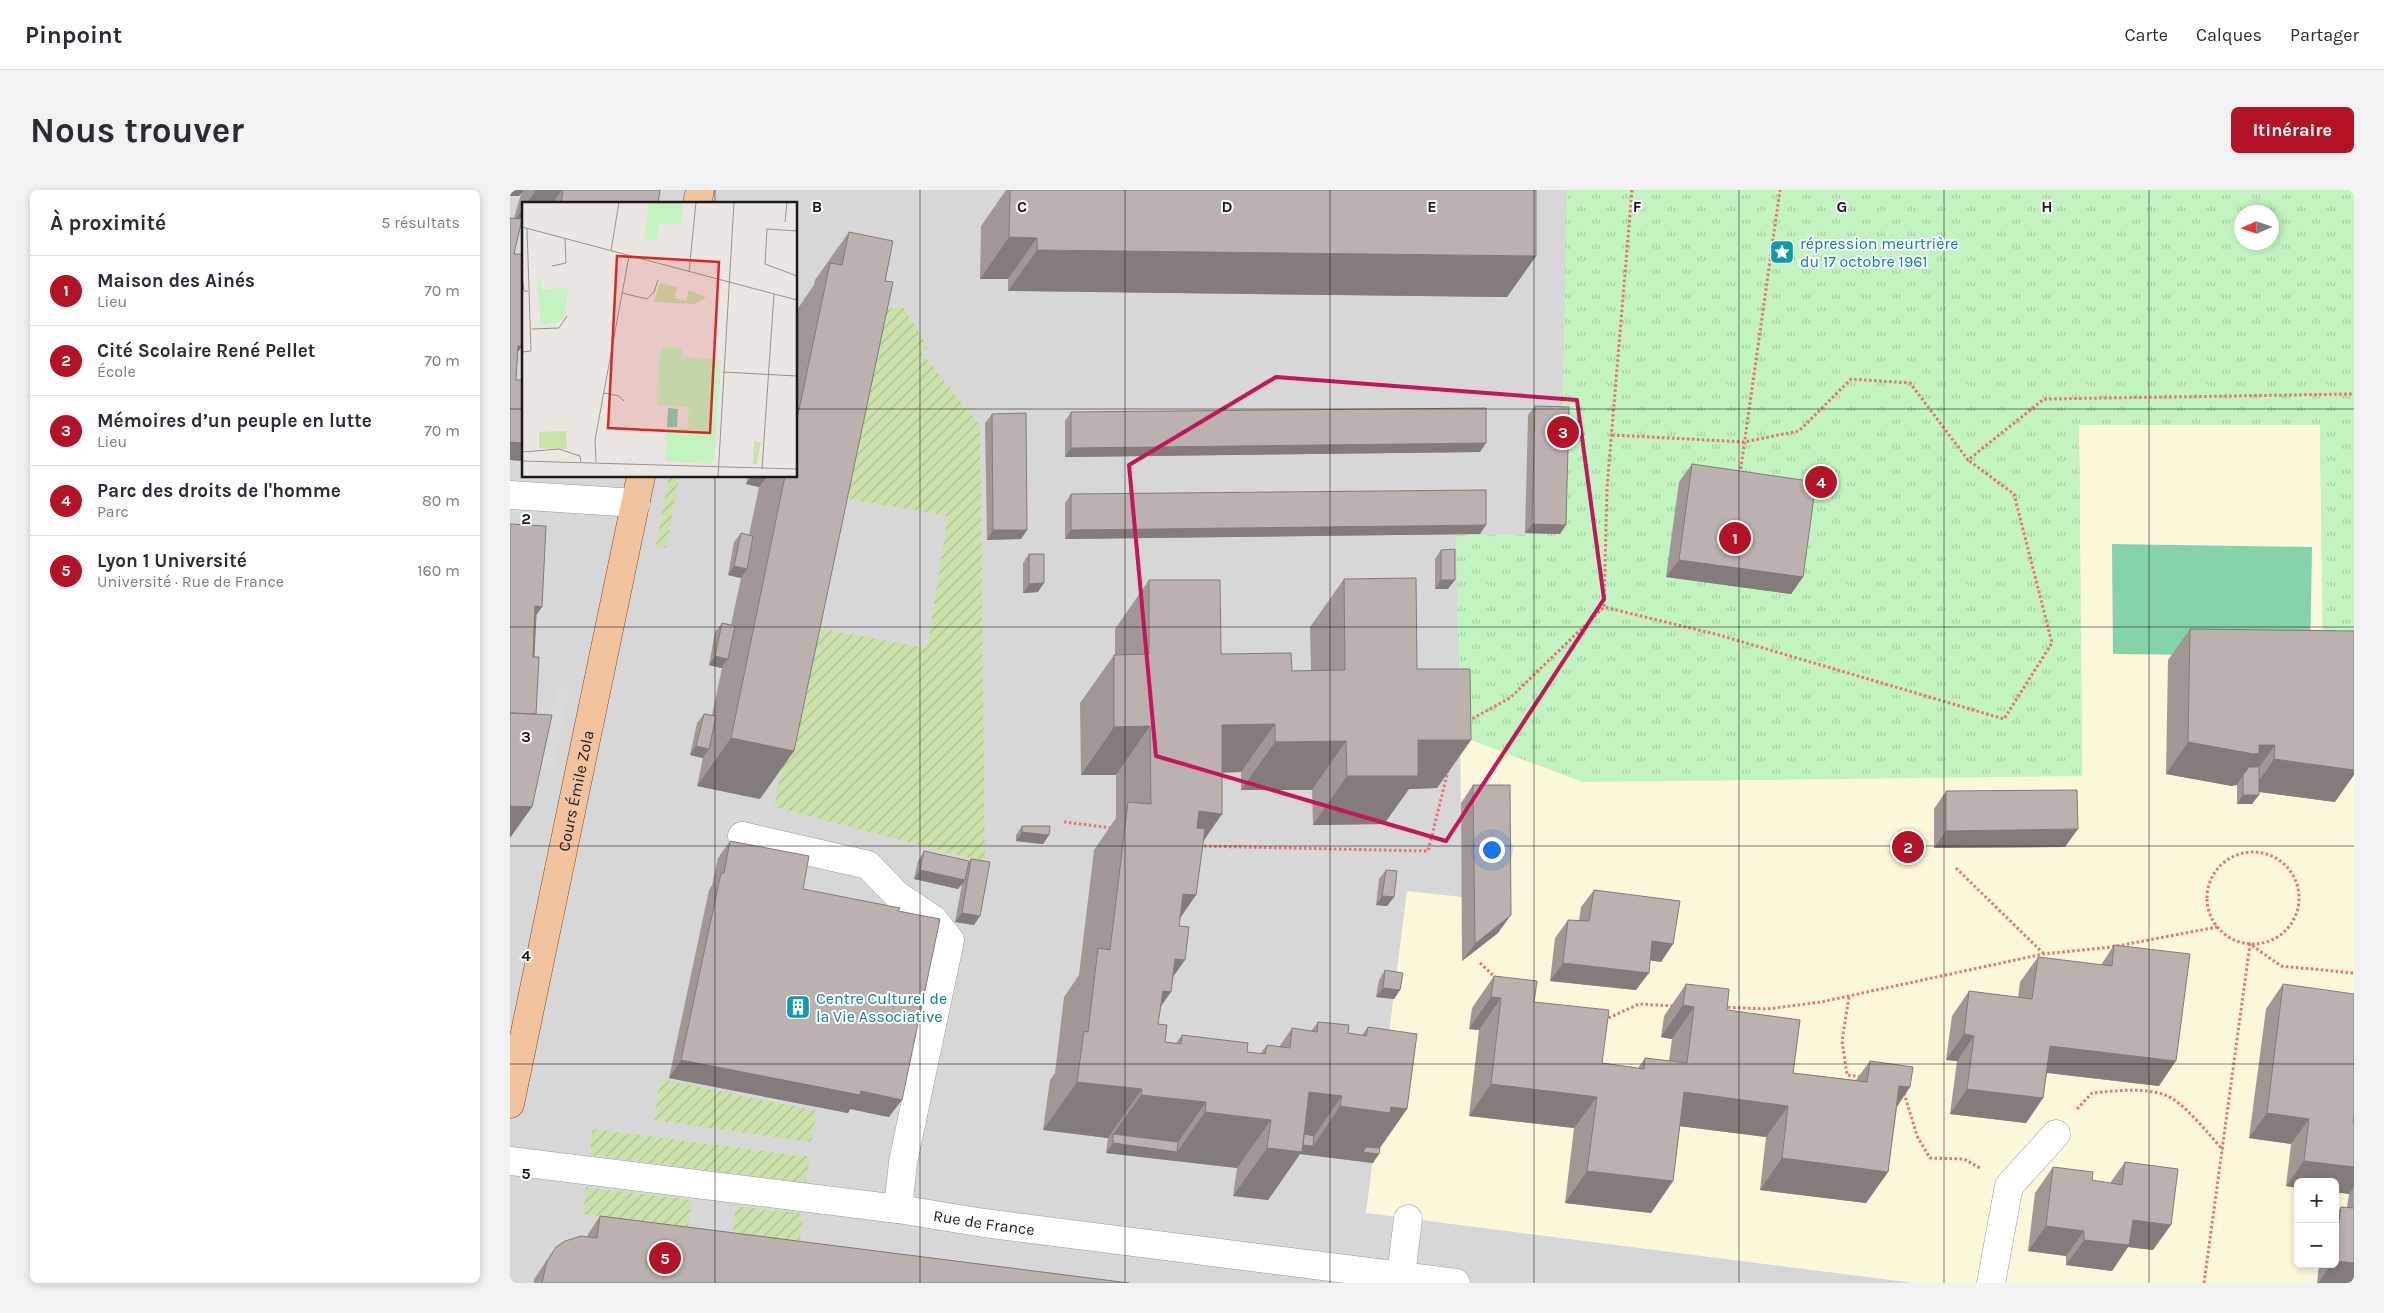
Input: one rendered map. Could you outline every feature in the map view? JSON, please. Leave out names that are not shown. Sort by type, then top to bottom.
[{"type":"main road","name":"Cours Émile Zola","points":[[510,1104],[641,478]]},
{"type":"street","points":[[510,495],[636,503]]},
{"type":"street","points":[[742,836],[868,864],[898,896],[934,920],[950,940],[903,1162],[898,1208]]},
{"type":"street","points":[[1991,1283],[2009,1186],[2056,1134]]},
{"type":"street","name":"Rue de France","points":[[510,1161],[898,1208],[984,1223],[1456,1283]]},
{"type":"street","points":[[1401,1275],[1408,1219]]},
{"type":"path","points":[[1464,724],[1510,698],[1604,607],[1607,488],[1632,190]]},
{"type":"path","points":[[1740,481],[1780,190]]},
{"type":"path","points":[[1604,607],[1720,636],[2004,720],[2052,643],[2014,494],[1968,460],[1910,384],[1851,379],[1800,431],[1744,442],[1612,435]]},
{"type":"path","points":[[1968,460],[2044,399],[2354,394]]},
{"type":"path","points":[[1198,846],[1428,851],[1450,765]]},
{"type":"path","points":[[1064,822],[1117,829]]},
{"type":"path","points":[[2254,852],[2268,854],[2281,860],[2292,872],[2298,887],[2300,902],[2296,918],[2286,930],[2273,940],[2250,944],[2228,937],[2217,927],[2210,914],[2207,899],[2209,885],[2216,871],[2226,861],[2239,854],[2254,852]]},
{"type":"path","points":[[1956,868],[2043,954]]},
{"type":"path","points":[[1718,1007],[1767,1009],[1849,996],[2043,954],[2112,947],[2217,927]]},
{"type":"path","points":[[2250,944],[2281,966],[2354,973]]},
{"type":"path","points":[[2204,1283],[2250,944]]},
{"type":"path","points":[[1480,963],[1500,982]]},
{"type":"path","points":[[1849,996],[1842,1041],[1847,1075],[1865,1077]]},
{"type":"path","points":[[1599,1022],[1639,1004],[1678,1006]]},
{"type":"path","points":[[2056,1134],[2092,1093],[2132,1090],[2166,1095],[2192,1115],[2223,1151]]},
{"type":"path","points":[[1904,1091],[1917,1136],[1930,1158],[1964,1159],[2009,1186]]},
{"type":"highlighted area","points":[[1276,377],[1577,400],[1604,599],[1446,841],[1156,756],[1129,465]]},
{"type":"shaded area","points":[[510,190],[2354,190],[2354,1283],[510,1283]]},
{"type":"shaded area","points":[[2079,425],[2320,425],[2323,656],[2354,657],[2354,1283],[1914,1283],[1366,1213],[1407,891],[1462,897],[1460,736],[2082,776]]},
{"type":"shaded area","points":[[557,686],[569,689],[553,771],[541,769]]},
{"type":"green space","points":[[1567,190],[2354,190],[2354,657],[2323,657],[2320,425],[2079,425],[2082,776],[1583,782],[1460,736],[1456,535],[1560,534]]},
{"type":"green space","points":[[903,307],[928,347],[921,352],[980,426],[985,862],[774,807],[811,627],[927,648],[948,516],[836,497],[875,311]]},
{"type":"green space","points":[[669,478],[679,478],[666,548],[656,546]]},
{"type":"green space","points":[[2112,544],[2312,547],[2310,656],[2113,654]]},
{"type":"green space","points":[[661,1079],[817,1111],[811,1142],[654,1120]]},
{"type":"green space","points":[[592,1129],[810,1157],[806,1183],[590,1155]]},
{"type":"green space","points":[[586,1187],[692,1200],[688,1228],[583,1214]]},
{"type":"green space","points":[[736,1206],[803,1214],[800,1241],[733,1233]]},
{"type":"building","points":[[563,190],[660,190],[658,202],[561,202]]},
{"type":"building","points":[[1010,190],[1536,190],[1536,256],[1037,250],[1037,238],[1009,237]]},
{"type":"building","points":[[510,218],[522,219],[514,254],[522,254],[522,346],[518,346],[516,380],[522,380],[522,443],[510,442]]},
{"type":"building","points":[[849,232],[893,241],[885,281],[893,282],[794,751],[731,738],[785,478],[798,478],[798,415],[830,263],[842,265]]},
{"type":"building","points":[[1535,406],[1569,407],[1566,525],[1532,524]]},
{"type":"building","points":[[1486,408],[1486,443],[1071,448],[1071,412]]},
{"type":"building","points":[[1026,413],[1027,530],[993,530],[992,414]]},
{"type":"building","points":[[1692,464],[1816,482],[1803,577],[1679,560]]},
{"type":"building","points":[[1486,490],[1486,525],[1071,530],[1071,494]]},
{"type":"building","points":[[510,524],[546,526],[542,607],[535,606],[533,657],[539,657],[536,714],[510,713]]},
{"type":"building","points":[[741,533],[753,536],[747,569],[734,566]]},
{"type":"building","points":[[1455,549],[1455,580],[1441,580],[1441,550]]},
{"type":"building","points":[[1029,554],[1044,554],[1044,583],[1029,584]]},
{"type":"building","points":[[1416,578],[1417,669],[1470,669],[1471,740],[1418,740],[1418,776],[1347,776],[1346,741],[1275,742],[1275,724],[1222,725],[1222,814],[1199,811],[1197,828],[1205,829],[1196,895],[1183,894],[1179,926],[1189,927],[1185,960],[1175,959],[1171,992],[1163,991],[1158,1024],[1167,1025],[1165,1042],[1181,1044],[1182,1035],[1248,1043],[1247,1052],[1265,1054],[1267,1045],[1290,1048],[1292,1028],[1317,1032],[1318,1022],[1349,1025],[1348,1033],[1366,1036],[1368,1027],[1417,1034],[1407,1109],[1391,1107],[1390,1113],[1340,1106],[1342,1096],[1309,1092],[1302,1152],[1267,1148],[1271,1120],[1205,1112],[1206,1102],[1141,1095],[1142,1089],[1077,1082],[1084,1031],[1088,1032],[1098,948],[1110,950],[1128,802],[1151,804],[1150,726],[1114,727],[1114,655],[1149,654],[1149,580],[1220,580],[1221,654],[1291,653],[1292,671],[1345,670],[1344,579]]},
{"type":"building","points":[[535,615],[536,615],[533,657]]},
{"type":"building","points":[[722,623],[735,626],[728,659],[715,656]]},
{"type":"building","points":[[2190,629],[2354,631],[2354,770],[2274,759],[2275,745],[2259,745],[2259,753],[2254,754],[2188,742]]},
{"type":"building","points":[[510,713],[552,715],[532,807],[510,806]]},
{"type":"building","points":[[704,714],[716,716],[709,749],[696,746]]},
{"type":"building","points":[[2249,767],[2259,767],[2259,795],[2243,795],[2243,775]]},
{"type":"building","points":[[1473,785],[1510,785],[1511,915],[1475,944]]},
{"type":"building","points":[[2077,790],[2078,829],[1946,831],[1946,791]]},
{"type":"building","points":[[1022,826],[1050,826],[1049,835],[1022,832]]},
{"type":"building","name":"Centre Culturel de la Vie Associative","points":[[730,841],[809,856],[803,889],[900,908],[898,911],[940,919],[902,1100],[861,1091],[860,1095],[681,1060],[721,873],[724,873]]},
{"type":"building","points":[[924,851],[969,861],[965,880],[920,870]]},
{"type":"building","points":[[971,859],[990,862],[980,916],[962,913]]},
{"type":"building","points":[[1386,870],[1397,871],[1394,897],[1382,896]]},
{"type":"building","points":[[1594,890],[1680,901],[1673,944],[1652,941],[1649,973],[1563,963],[1568,920],[1589,921]]},
{"type":"building","points":[[2114,945],[2190,954],[2176,1061],[2050,1046],[2043,1098],[1967,1089],[1974,1036],[1964,1034],[1969,991],[2032,999],[2038,957],[2112,966]]},
{"type":"building","points":[[1385,970],[1403,973],[1400,990],[1383,988]]},
{"type":"building","points":[[1494,976],[1537,981],[1534,1002],[1609,1010],[1602,1063],[1644,1069],[1645,1058],[1687,1063],[1694,1007],[1683,1005],[1686,984],[1729,989],[1727,1010],[1800,1020],[1793,1073],[1867,1082],[1870,1061],[1913,1067],[1910,1087],[1899,1086],[1888,1172],[1782,1158],[1788,1106],[1684,1092],[1673,1181],[1587,1171],[1597,1097],[1491,1084],[1501,998],[1491,997]]},
{"type":"building","points":[[2283,984],[2354,994],[2354,1167],[2304,1161],[2309,1119],[2267,1113]]},
{"type":"building","points":[[1113,1134],[1178,1142],[1177,1152],[1113,1143]]},
{"type":"building","points":[[1304,1134],[1314,1136],[1313,1146],[1303,1145]]},
{"type":"building","points":[[1366,1147],[1380,1148],[1379,1154],[1363,1152]]},
{"type":"building","points":[[2125,1162],[2178,1169],[2171,1225],[2133,1220],[2129,1245],[2084,1240],[2084,1231],[2046,1226],[2053,1167],[2093,1172],[2092,1180],[2122,1185]]},
{"type":"building","points":[[2341,1207],[2354,1208],[2354,1263],[2339,1261]]},
{"type":"building","points":[[600,1216],[1129,1283],[542,1283],[547,1261],[556,1247],[565,1241],[581,1236],[597,1238]]},
{"type":"place","name":"répression meurtrière du 17 octobre 1961","points":[[1782,252]]},
{"type":"place","name":"Mémoires d’un peuple en lutte","points":[[1563,432]]},
{"type":"place","name":"Parc des droits de l'homme","points":[[1821,482]]},
{"type":"place","name":"Maison des Ainés","points":[[1735,538]]},
{"type":"place","name":"Cité Scolaire René Pellet","points":[[1908,847]]},
{"type":"place","name":"Centre Culturel de la Vie Associative","points":[[798,1007]]},
{"type":"place","name":"Lyon 1 Université","points":[[665,1258]]}]
